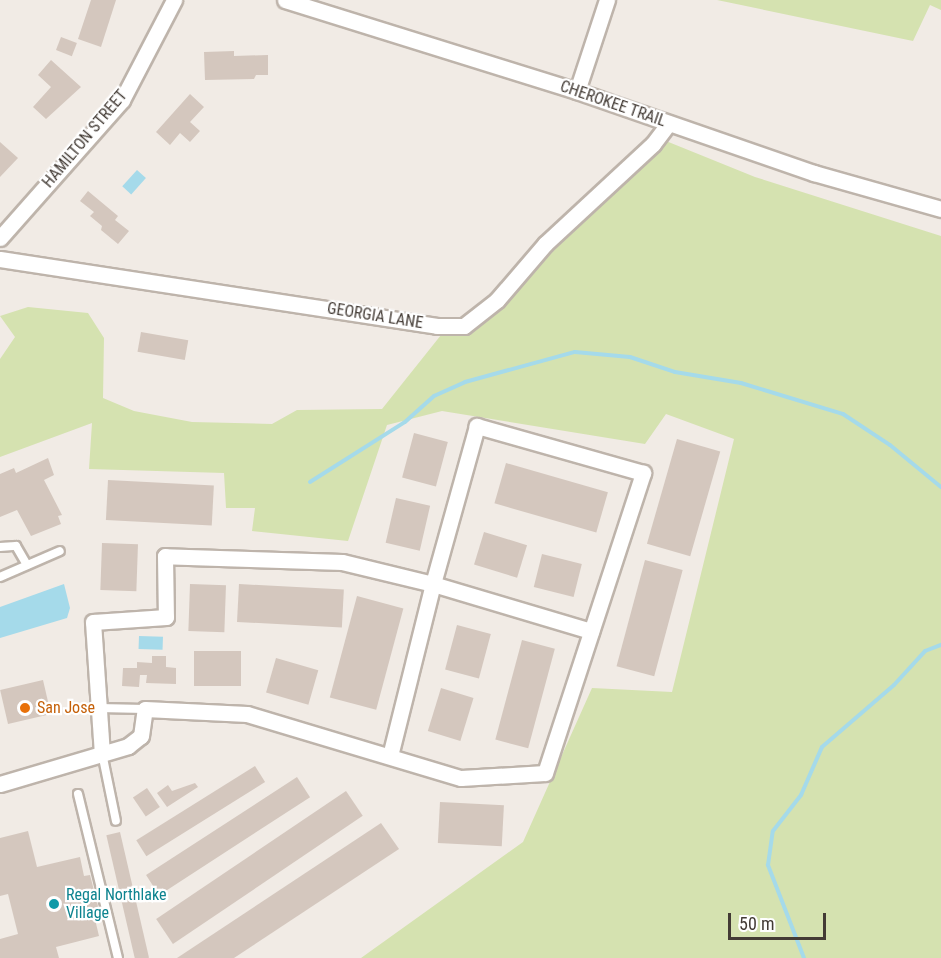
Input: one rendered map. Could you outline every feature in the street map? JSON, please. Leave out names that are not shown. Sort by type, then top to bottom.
[{"type":"street","name":"HAMILTON STREET","points":[[0,238],[122,100],[174,0]]},
{"type":"street","name":"CHEROKEE TRAIL","points":[[285,0],[577,92],[814,173],[941,209]]},
{"type":"street","points":[[577,92],[607,0]]},
{"type":"street","name":"GEORGIA LANE","points":[[0,259],[437,326],[464,326],[497,300],[545,244],[652,144],[669,123]]},
{"type":"street","points":[[0,784],[128,746],[141,736],[145,709],[247,714],[462,778],[545,772],[643,473],[477,426],[433,584],[390,756]]},
{"type":"street","points":[[102,753],[93,622],[166,617],[165,556],[342,562],[433,584],[591,630]]},
{"type":"lane","points":[[0,547],[16,546],[27,565]]},
{"type":"lane","points":[[0,576],[60,551]]},
{"type":"lane","points":[[99,708],[145,709]]},
{"type":"lane","points":[[102,753],[116,821]]},
{"type":"lane","points":[[78,794],[118,958]]},
{"type":"green space","points":[[717,0],[941,0],[941,10],[930,5],[913,41]]},
{"type":"green space","points":[[666,141],[755,177],[941,236],[941,958],[361,958],[523,842],[592,688],[672,692],[734,439],[666,414],[645,444],[442,411],[387,425],[348,541],[252,531],[255,508],[226,508],[224,473],[89,469],[92,423],[0,457],[0,359],[15,337],[0,316],[28,307],[88,313],[104,338],[103,398],[134,411],[192,422],[272,424],[297,410],[382,409],[441,335],[472,330],[486,320],[549,251]]},
{"type":"water","points":[[137,170],[146,178],[131,194],[122,186]]},
{"type":"water","points":[[64,584],[70,608],[67,618],[0,638],[0,607]]},
{"type":"water","points":[[139,636],[163,637],[163,650],[139,649]]},
{"type":"building","points":[[91,0],[116,0],[101,47],[78,39]]},
{"type":"building","points":[[61,37],[77,43],[72,56],[56,50]]},
{"type":"building","points":[[234,51],[234,56],[268,55],[268,75],[256,75],[254,79],[205,80],[204,52]]},
{"type":"building","points":[[51,60],[81,87],[46,119],[33,107],[51,87],[38,75]]},
{"type":"building","points":[[190,94],[204,107],[190,122],[200,131],[190,142],[180,133],[170,145],[156,132]]},
{"type":"building","points":[[0,142],[18,158],[0,177]]},
{"type":"building","points":[[88,191],[118,216],[115,220],[129,231],[118,244],[101,230],[102,226],[90,216],[94,212],[80,201]]},
{"type":"building","points":[[141,332],[188,340],[185,360],[138,352]]},
{"type":"building","points":[[414,433],[448,442],[436,486],[402,477]]},
{"type":"building","points":[[677,439],[720,451],[690,556],[647,544]]},
{"type":"building","points":[[48,458],[54,475],[44,480],[62,515],[58,516],[61,524],[31,536],[17,510],[0,517],[0,474],[14,468],[16,473]]},
{"type":"building","points":[[506,463],[608,492],[596,533],[494,503]]},
{"type":"building","points":[[108,480],[214,486],[212,525],[106,520]]},
{"type":"building","points":[[396,498],[430,506],[420,551],[386,543]]},
{"type":"building","points":[[484,532],[527,545],[517,578],[474,565]]},
{"type":"building","points":[[102,543],[138,544],[136,591],[100,590]]},
{"type":"building","points":[[542,554],[582,564],[574,597],[534,587]]},
{"type":"building","points":[[645,560],[683,570],[654,676],[617,666]]},
{"type":"building","points":[[190,584],[226,585],[224,632],[188,631]]},
{"type":"building","points":[[239,584],[344,589],[342,627],[237,622]]},
{"type":"building","points":[[357,596],[403,608],[376,710],[330,697]]},
{"type":"building","points":[[457,625],[491,634],[479,678],[445,669]]},
{"type":"building","points":[[522,640],[555,649],[528,748],[495,739]]},
{"type":"building","points":[[194,651],[241,651],[241,686],[194,686]]},
{"type":"building","points":[[152,656],[166,656],[166,667],[176,668],[176,684],[146,683],[147,675],[140,675],[139,687],[122,686],[123,668],[137,668],[137,662],[152,663]]},
{"type":"building","points":[[276,658],[318,670],[308,705],[266,693]]},
{"type":"building","points":[[43,680],[51,714],[8,724],[0,690]]},
{"type":"building","points":[[441,688],[474,698],[460,741],[428,731]]},
{"type":"building","points":[[255,766],[265,782],[146,856],[136,840]]},
{"type":"building","points":[[297,777],[310,797],[159,895],[146,875]]},
{"type":"building","points":[[195,783],[198,787],[167,807],[157,793],[168,785],[172,791]]},
{"type":"building","points":[[147,788],[160,807],[146,817],[133,798]]},
{"type":"building","points":[[346,791],[363,816],[173,944],[156,919]]},
{"type":"building","points":[[440,802],[504,805],[502,846],[438,843]]},
{"type":"building","points":[[381,823],[399,849],[234,958],[177,958]]},
{"type":"building","name":"Regal Northlake Village","points":[[28,831],[37,867],[80,857],[84,876],[90,875],[100,914],[94,915],[99,936],[56,947],[59,958],[0,958],[0,939],[18,934],[8,894],[0,896],[0,838]]},
{"type":"building","points":[[120,832],[149,958],[135,958],[106,835]]},
{"type":"waterway","points":[[310,482],[405,422],[434,396],[465,382],[575,352],[630,357],[675,372],[741,383],[843,414],[890,445],[941,487]]},
{"type":"waterway","points":[[804,958],[768,865],[773,831],[801,795],[822,747],[894,685],[925,651],[941,645]]},
{"type":"place","name":"San Jose","points":[[25,708]]},
{"type":"place","name":"Regal Northlake Village","points":[[54,904]]}]
